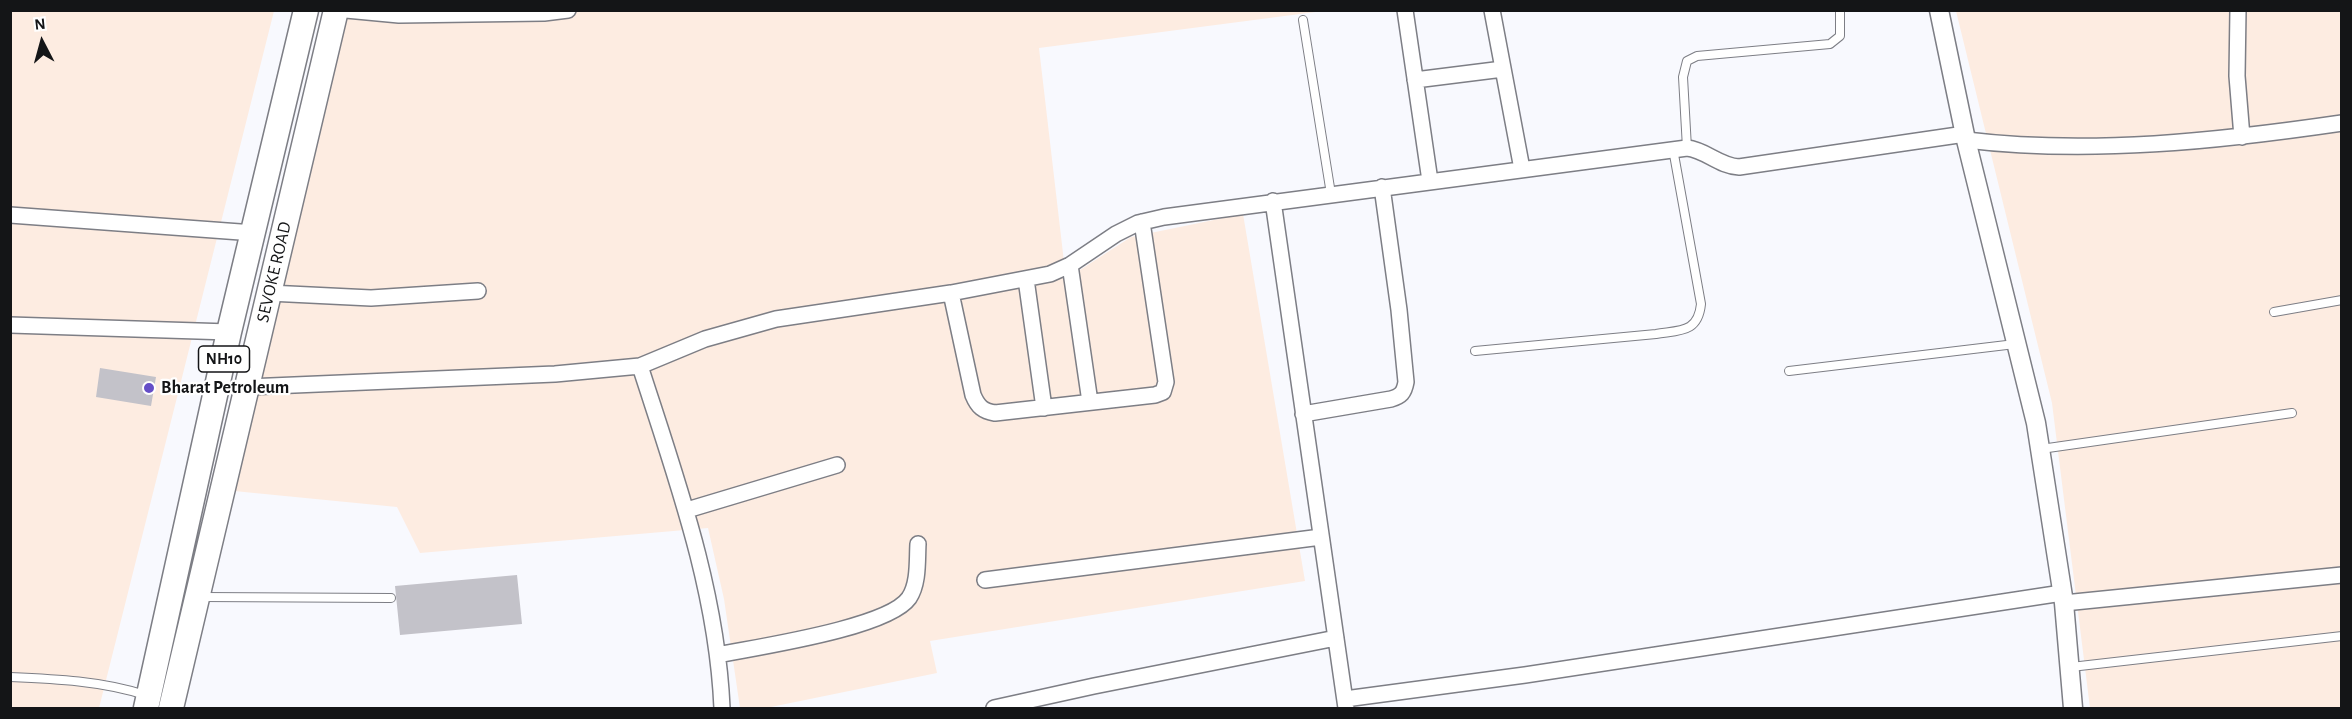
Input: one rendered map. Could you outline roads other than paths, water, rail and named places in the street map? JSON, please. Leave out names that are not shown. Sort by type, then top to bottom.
[{"type":"highway","name":"SEVOKE ROAD","points":[[171,708],[336,10]]},
{"type":"highway","name":"SEVOKE ROAD","points":[[148,703],[229,332],[306,11]]},
{"type":"street","points":[[299,10],[306,11]]},
{"type":"street","points":[[346,10],[399,15],[568,10]]},
{"type":"street","points":[[1406,10],[1430,181]]},
{"type":"street","points":[[1492,10],[1522,169]]},
{"type":"street","points":[[1939,10],[1966,137],[2041,449],[2063,598],[2073,708]]},
{"type":"street","points":[[2238,10],[2236,76],[2242,137]]},
{"type":"street","points":[[1415,80],[1503,69]]},
{"type":"street","points":[[247,387],[555,374],[640,366],[705,339],[767,322],[951,293],[1050,274],[1070,265],[1116,234],[1142,222],[1164,217],[1680,149],[1696,149],[1723,164],[1739,167],[1966,137],[2010,146],[2091,147],[2242,137],[2342,123]]},
{"type":"street","points":[[1304,414],[1391,399],[1401,396],[1405,390],[1400,310],[1382,187]]},
{"type":"street","points":[[1273,201],[1345,704],[1525,675],[2063,598],[2342,575]]},
{"type":"street","points":[[10,215],[254,233]]},
{"type":"street","points":[[951,293],[977,405],[985,411],[995,413],[1155,395],[1166,389],[1142,222]]},
{"type":"street","points":[[1070,265],[1090,402]]},
{"type":"street","points":[[1026,279],[1044,408]]},
{"type":"street","points":[[269,293],[371,298],[478,291]]},
{"type":"street","points":[[10,325],[229,332]]},
{"type":"street","points":[[640,366],[687,510],[713,617],[722,708]]},
{"type":"street","points":[[687,510],[837,465]]},
{"type":"street","points":[[985,580],[1321,537]]},
{"type":"street","points":[[718,655],[829,632],[895,611],[909,599],[914,589],[918,544]]},
{"type":"street","points":[[994,708],[1336,638]]},
{"type":"lane","points":[[1475,351],[1656,334],[1695,325],[1700,316],[1701,304],[1680,149],[1683,77],[1687,61],[1696,56],[1830,44],[1840,36],[1840,10]]},
{"type":"lane","points":[[1304,20],[1331,194]]},
{"type":"lane","points":[[2274,312],[2342,300]]},
{"type":"lane","points":[[1789,371],[2017,344]]},
{"type":"lane","points":[[2041,449],[2292,413]]},
{"type":"lane","points":[[198,597],[391,598]]},
{"type":"lane","points":[[2069,667],[2342,636]]},
{"type":"lane","points":[[10,677],[84,682],[126,689],[148,703]]},
{"type":"place","name":"Bharat Petroleum","points":[[149,388]]}]
